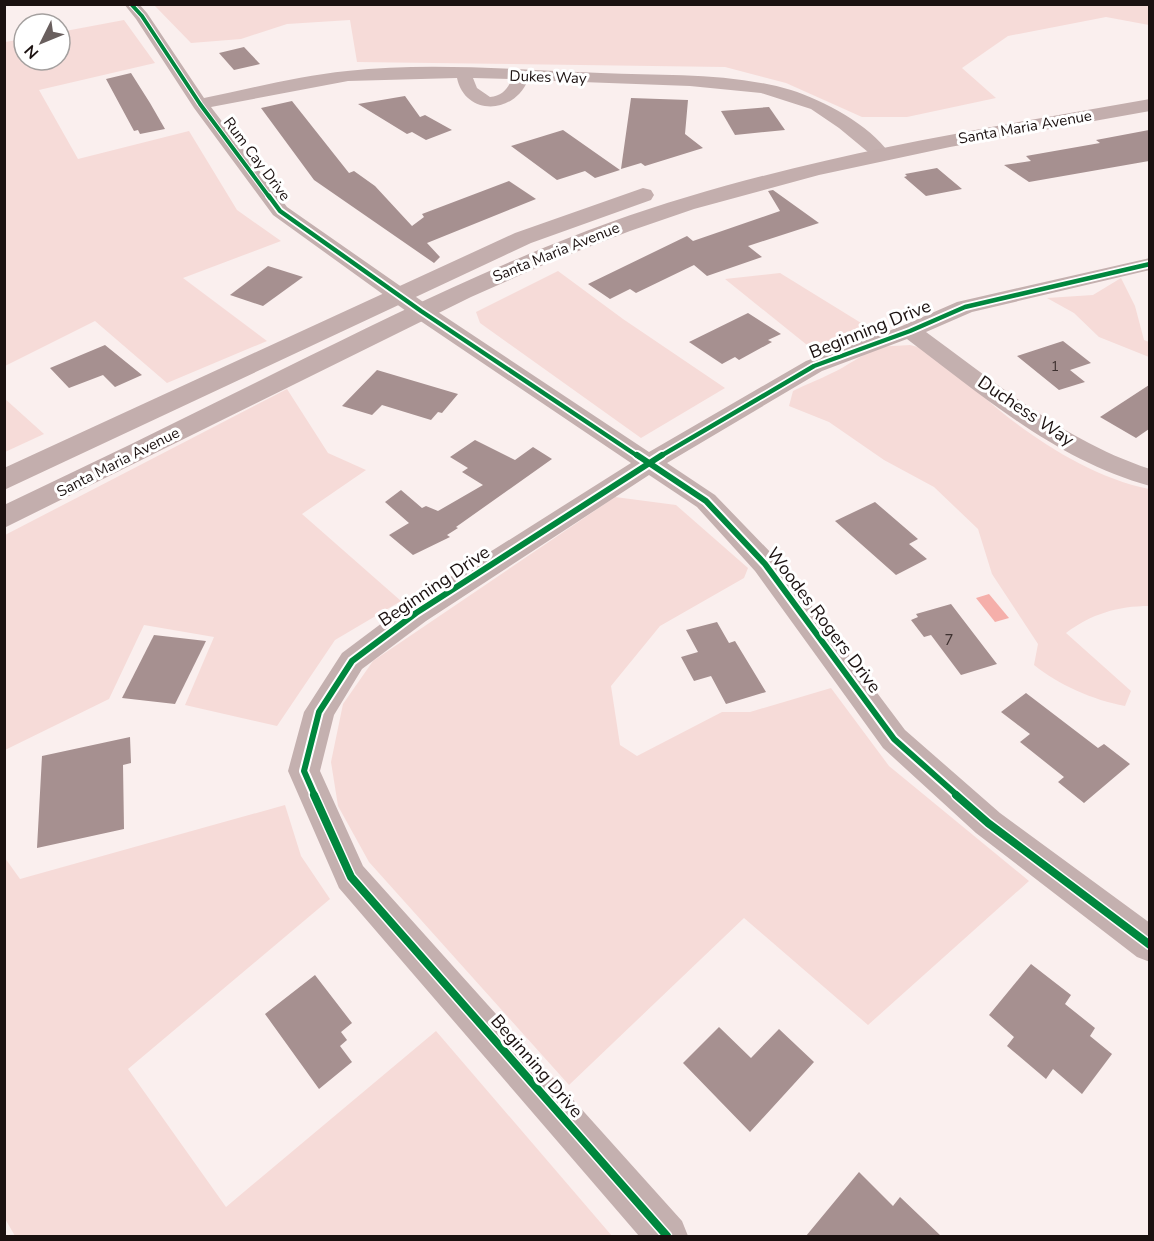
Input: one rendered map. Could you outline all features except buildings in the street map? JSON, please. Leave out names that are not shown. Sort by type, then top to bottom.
[{"type":"street","name":"Rum Cay Drive","points":[[131,4],[142,16],[200,104],[280,211],[398,294]]},
{"type":"street","name":"Dukes Way","points":[[200,104],[318,80],[369,74],[732,83],[780,93],[808,102],[861,136],[880,153]]},
{"type":"street","points":[[464,75],[465,84],[471,95],[485,101],[504,99],[514,91],[521,76]]},
{"type":"street","name":"Santa Maria Avenue","points":[[727,170],[861,136],[1149,86]]},
{"type":"street","name":"Santa Maria Avenue","points":[[4,518],[421,311],[548,253],[625,225],[738,188],[880,153],[1149,105]]},
{"type":"street","name":"Santa Maria Avenue","points":[[4,480],[398,294],[523,238],[597,210],[694,179]]},
{"type":"street","name":"Beginning Drive","points":[[667,1236],[351,877],[304,771],[319,712],[352,661],[416,613],[650,462],[814,366],[910,331],[964,307],[1149,264]]},
{"type":"street","name":"Woodes Rogers Drive","points":[[398,294],[706,501],[765,564],[894,739],[988,823],[1149,945]]},
{"type":"street","name":"Duchess Way","points":[[910,331],[1048,430],[1130,473],[1149,478]]},
{"type":"shaded area","points":[[1149,4],[1149,25],[1106,17],[1008,36],[962,68],[996,98],[907,117],[862,117],[786,83],[725,67],[357,62],[350,20],[287,24],[241,39],[191,43],[154,5]]},
{"type":"shaded area","points":[[124,20],[155,63],[39,90],[78,159],[189,131],[237,210],[281,241],[183,278],[267,341],[167,383],[95,321],[5,366],[5,42],[12,41],[12,72],[72,72],[72,30]]},
{"type":"shaded area","points":[[558,271],[623,319],[725,388],[641,438],[480,323],[476,312]]},
{"type":"shaded area","points":[[780,273],[866,326],[812,349],[725,279]]},
{"type":"shaded area","points":[[1121,278],[1135,306],[1144,340],[1149,342],[1149,357],[1099,337],[1074,313],[1047,298],[1093,295]]},
{"type":"shaded area","points":[[910,345],[936,355],[999,410],[1051,447],[1109,477],[1149,489],[1149,606],[1105,612],[1075,626],[1066,633],[1131,691],[1125,706],[1077,691],[1034,665],[1038,644],[992,574],[978,529],[934,487],[884,460],[829,422],[789,406],[793,391],[866,354],[885,347]]},
{"type":"shaded area","points":[[287,389],[328,453],[366,470],[302,514],[401,601],[335,640],[277,726],[185,705],[214,637],[144,625],[109,699],[5,750],[5,535]]},
{"type":"shaded area","points":[[4,398],[44,434],[5,452],[4,452]]},
{"type":"shaded area","points":[[615,497],[676,505],[748,568],[744,578],[660,626],[611,686],[620,745],[637,756],[722,712],[750,712],[831,688],[889,766],[1029,881],[868,1025],[744,918],[569,1085],[369,862],[338,806],[331,762],[343,704],[373,661]]},
{"type":"shaded area","points":[[989,594],[1009,618],[995,622],[976,598]]},
{"type":"shaded area","points":[[285,805],[301,856],[330,899],[128,1069],[226,1207],[436,1031],[612,1236],[15,1236],[4,1217],[5,858],[20,879]]},
{"type":"cycle path","points":[[131,4],[142,16],[200,104],[280,211],[421,311],[706,501],[765,564],[894,739],[988,823],[1150,945]]},
{"type":"cycle path","points":[[667,1236],[351,877],[304,771],[319,712],[352,661],[416,613],[650,462],[814,366],[910,331],[965,307],[1150,264]]}]
